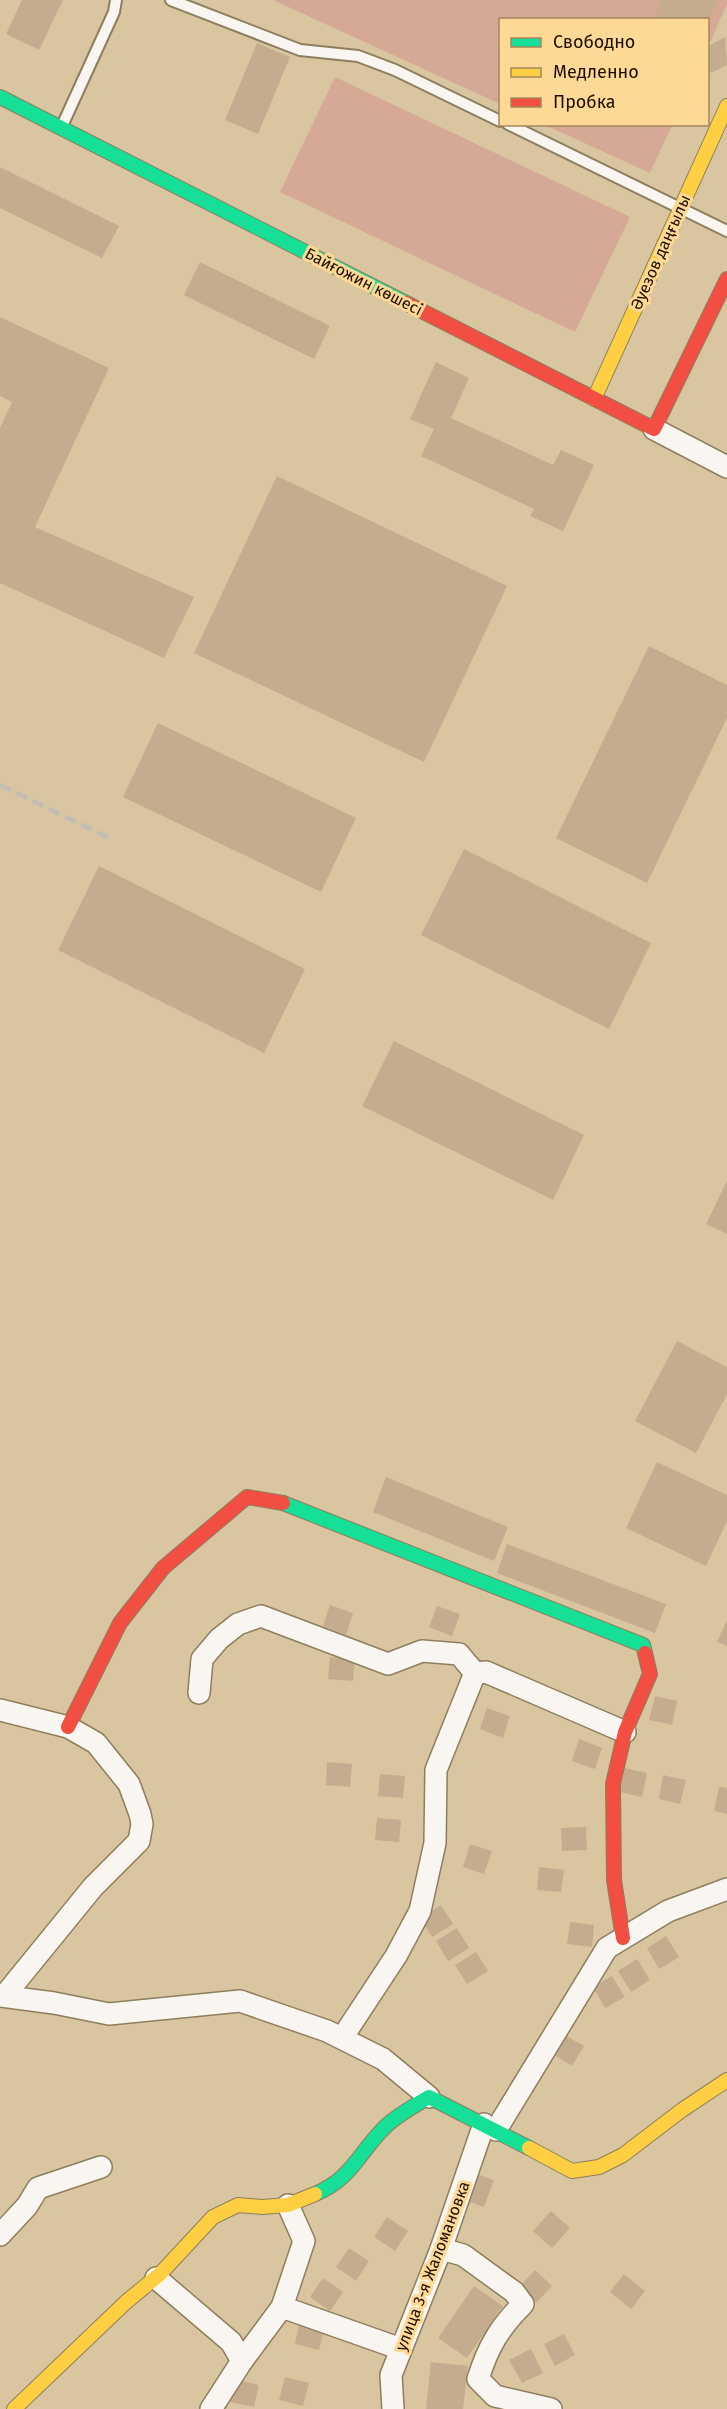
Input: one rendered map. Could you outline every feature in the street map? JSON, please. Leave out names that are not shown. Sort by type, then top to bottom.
[{"type":"street","name":"Байғожин көшесі","points":[[0,97],[62,126],[727,467]]},
{"type":"street","name":"Әуезов даңғылы","points":[[594,399],[727,106]]},
{"type":"street","points":[[654,429],[727,279]]},
{"type":"street","points":[[68,1727],[120,1623],[163,1568],[247,1497],[281,1502],[643,1646],[650,1674],[625,1732],[613,1784],[614,1880],[623,1938]]},
{"type":"street","points":[[199,1693],[202,1659],[219,1639],[238,1624],[261,1616],[388,1664],[422,1652],[459,1654],[475,1673]]},
{"type":"street","points":[[475,1673],[486,1672],[625,1732]]},
{"type":"street","points":[[342,2038],[396,1956],[420,1911],[435,1843],[436,1770],[475,1673]]},
{"type":"street","points":[[0,1710],[68,1727],[96,1743],[129,1784],[142,1824],[139,1841],[93,1887],[2,1996]]},
{"type":"street","name":"улица 3-я Жаломановка","points":[[393,2409],[391,2375],[490,2127],[607,1948],[668,1911],[727,1889]]},
{"type":"street","points":[[2,1996],[109,2014],[240,2001],[342,2038],[383,2059],[429,2097],[572,2171],[599,2167],[623,2154],[681,2110],[727,2080]]},
{"type":"street","points":[[14,2409],[156,2278],[213,2217],[238,2205],[262,2207],[288,2205],[324,2190],[344,2176],[385,2127],[402,2113],[429,2097]]},
{"type":"street","points":[[0,2235],[27,2206],[38,2188],[101,2167]]},
{"type":"street","points":[[211,2409],[242,2361],[282,2307],[304,2241],[288,2205]]},
{"type":"street","points":[[441,2249],[463,2255],[514,2292],[523,2304],[504,2323],[487,2351],[478,2379],[495,2396],[551,2409]]},
{"type":"street","points":[[156,2278],[231,2342],[242,2361]]},
{"type":"street","points":[[282,2307],[401,2349]]},
{"type":"lane","points":[[62,126],[114,12],[116,0]]},
{"type":"lane","points":[[171,0],[300,50],[358,56],[394,70],[499,120]]},
{"type":"lane","points":[[512,126],[727,231]]},
{"type":"shaded area","points":[[273,0],[727,0],[709,45],[709,18],[499,18],[499,104]]},
{"type":"shaded area","points":[[335,77],[630,217],[575,332],[280,192]]},
{"type":"shaded area","points":[[547,126],[672,126],[650,173]]},
{"type":"building","points":[[22,0],[63,0],[39,50],[6,34]]},
{"type":"building","points":[[662,0],[718,0],[709,18],[654,18]]},
{"type":"building","points":[[725,37],[727,65],[711,73],[709,68],[709,45]]},
{"type":"building","points":[[257,43],[290,57],[258,134],[225,120]]},
{"type":"building","points":[[0,167],[119,226],[102,258],[0,208]]},
{"type":"building","points":[[200,262],[330,326],[314,359],[184,295]]},
{"type":"building","points":[[0,317],[109,368],[35,527],[194,597],[164,658],[0,583],[0,428],[12,402],[0,396]]},
{"type":"building","points":[[436,362],[469,378],[451,418],[553,465],[561,450],[594,465],[563,531],[530,516],[534,509],[421,456],[434,429],[410,419]]},
{"type":"building","points":[[277,476],[507,586],[424,762],[194,653]]},
{"type":"building","points":[[649,646],[727,685],[727,718],[647,883],[556,838]]},
{"type":"building","points":[[158,723],[356,818],[321,892],[123,797]]},
{"type":"building","points":[[464,849],[651,943],[609,1029],[421,935]]},
{"type":"building","points":[[99,866],[305,969],[264,1053],[58,950]]},
{"type":"building","points":[[394,1041],[584,1135],[553,1200],[362,1106]]},
{"type":"building","points":[[727,1181],[727,1234],[706,1224]]},
{"type":"building","points":[[677,1341],[727,1367],[727,1394],[696,1453],[635,1421]]},
{"type":"building","points":[[657,1462],[727,1495],[727,1521],[706,1566],[626,1528]]},
{"type":"building","points":[[386,1477],[508,1527],[494,1561],[373,1512]]},
{"type":"building","points":[[507,1544],[666,1604],[655,1633],[497,1573]]},
{"type":"building","points":[[330,1605],[353,1613],[346,1635],[323,1626]]},
{"type":"building","points":[[437,1606],[460,1614],[452,1636],[429,1627]]},
{"type":"building","points":[[727,1620],[727,1646],[717,1642]]},
{"type":"building","points":[[330,1657],[355,1659],[353,1681],[328,1679]]},
{"type":"building","points":[[655,1696],[677,1701],[672,1725],[649,1720]]},
{"type":"building","points":[[487,1708],[510,1716],[503,1738],[480,1729]]},
{"type":"building","points":[[579,1739],[602,1748],[595,1769],[572,1761]]},
{"type":"building","points":[[327,1762],[352,1764],[350,1787],[326,1785]]},
{"type":"building","points":[[625,1768],[647,1773],[642,1797],[620,1792]]},
{"type":"building","points":[[380,1774],[405,1776],[403,1798],[378,1796]]},
{"type":"building","points":[[663,1775],[686,1780],[680,1804],[659,1799]]},
{"type":"building","points":[[719,1787],[727,1788],[727,1814],[714,1811]]},
{"type":"building","points":[[377,1818],[401,1820],[399,1842],[375,1840]]},
{"type":"building","points":[[586,1827],[587,1850],[562,1851],[561,1828]]},
{"type":"building","points":[[470,1844],[492,1851],[484,1874],[463,1867]]},
{"type":"building","points":[[539,1867],[564,1870],[561,1892],[537,1890]]},
{"type":"building","points":[[441,1905],[453,1924],[432,1937],[420,1918]]},
{"type":"building","points":[[570,1922],[594,1925],[592,1947],[567,1944]]},
{"type":"building","points":[[457,1928],[469,1948],[448,1961],[436,1941]]},
{"type":"building","points":[[666,1936],[679,1957],[659,1969],[647,1948]]},
{"type":"building","points":[[476,1952],[488,1971],[467,1984],[455,1965]]},
{"type":"building","points":[[637,1959],[650,1980],[631,1992],[618,1971]]},
{"type":"building","points":[[612,1976],[625,1997],[605,2008],[593,1987]]},
{"type":"building","points":[[563,2034],[584,2046],[572,2066],[551,2053]]},
{"type":"building","points":[[471,2172],[494,2180],[484,2207],[461,2199]]},
{"type":"building","points":[[551,2211],[570,2228],[552,2248],[533,2231]]},
{"type":"building","points":[[387,2217],[408,2231],[395,2251],[374,2237]]},
{"type":"building","points":[[349,2248],[369,2261],[356,2281],[336,2267]]},
{"type":"building","points":[[535,2270],[552,2286],[536,2303],[519,2287]]},
{"type":"building","points":[[624,2274],[645,2291],[631,2309],[610,2292]]},
{"type":"building","points":[[323,2278],[343,2292],[330,2311],[310,2297]]},
{"type":"building","points":[[474,2286],[503,2306],[467,2358],[438,2338]]},
{"type":"building","points":[[300,2321],[325,2327],[319,2350],[295,2344]]},
{"type":"building","points":[[564,2334],[575,2355],[555,2366],[544,2344]]},
{"type":"building","points":[[531,2349],[543,2373],[522,2383],[509,2360]]},
{"type":"building","points":[[431,2362],[468,2366],[463,2409],[426,2409]]},
{"type":"building","points":[[285,2377],[309,2383],[303,2406],[279,2400]]},
{"type":"building","points":[[235,2379],[259,2385],[254,2407],[229,2402]]},
{"type":"railway","points":[[0,785],[113,840]]},
{"type":"traffic: fast","points":[[0,97],[406,303]]},
{"type":"traffic: fast","points":[[283,1503],[643,1645],[645,1653]]},
{"type":"traffic: fast","points":[[315,2194],[328,2188],[347,2173],[391,2122],[429,2097],[529,2148]]},
{"type":"traffic: slow","points":[[594,399],[727,106]]},
{"type":"traffic: slow","points":[[529,2148],[572,2171],[599,2167],[623,2155],[682,2110],[727,2080]]},
{"type":"traffic: slow","points":[[14,2409],[126,2302],[160,2274],[213,2217],[238,2205],[262,2207],[288,2205],[315,2194]]},
{"type":"traffic: jam","points":[[406,303],[654,429],[727,279]]},
{"type":"traffic: jam","points":[[68,1727],[120,1623],[163,1568],[247,1497],[283,1503]]},
{"type":"traffic: jam","points":[[623,1938],[614,1880],[613,1784],[625,1732],[650,1674],[645,1653]]}]
